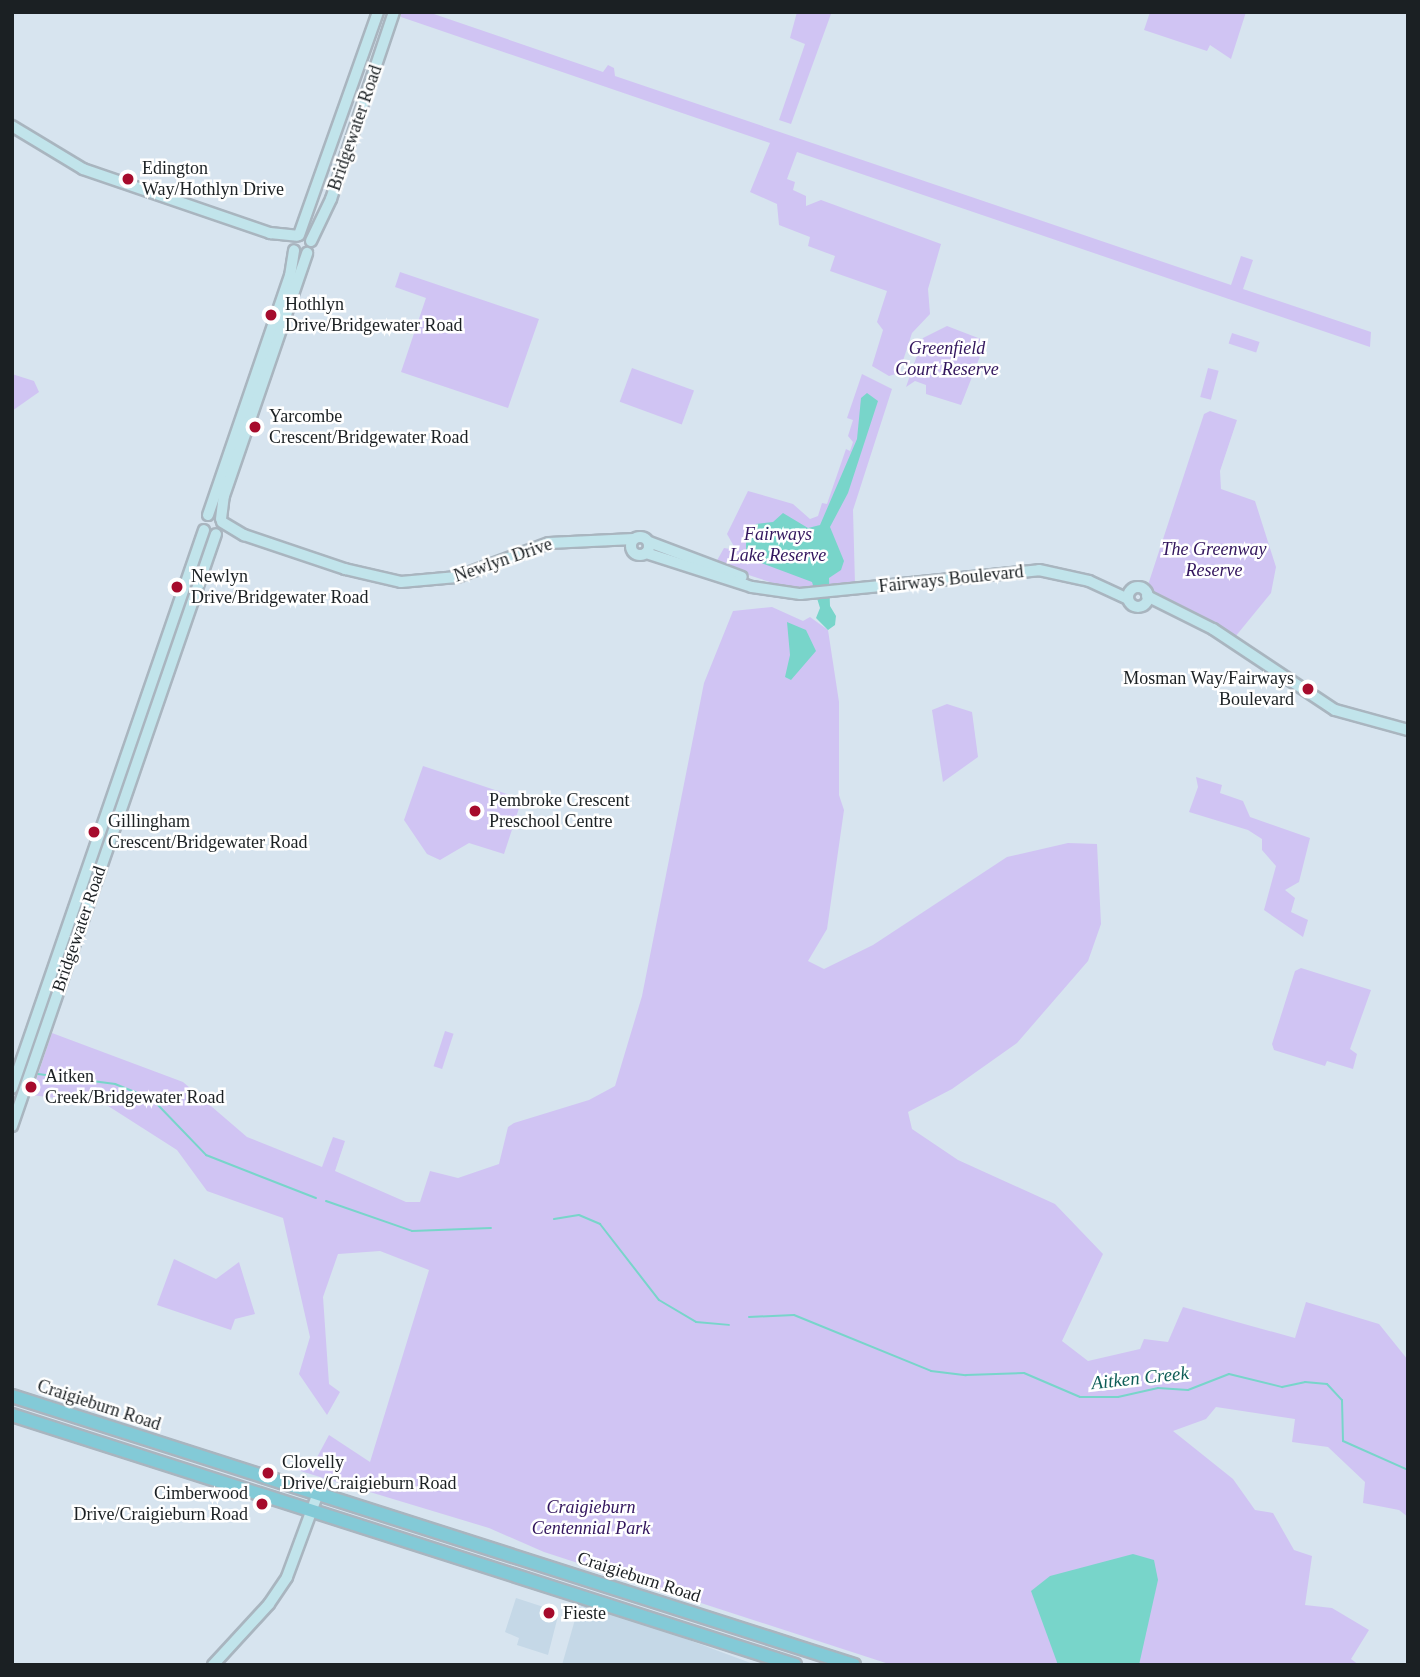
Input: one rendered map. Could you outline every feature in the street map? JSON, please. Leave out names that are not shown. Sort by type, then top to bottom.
[{"type":"main road","name":"Craigieburn Road","points":[[12,1396],[855,1665]]},
{"type":"main road","name":"Craigieburn Road","points":[[12,1415],[794,1665]]},
{"type":"street","name":"Bridgewater Road","points":[[12,1126],[47,1025],[122,762],[204,530],[202,522],[208,515],[290,276],[295,242],[377,12]]},
{"type":"street","name":"Bridgewater Road","points":[[12,1088],[97,856],[134,767],[219,527],[226,488],[311,241],[331,199],[394,12]]},
{"type":"street","points":[[12,126],[83,169],[295,242],[307,253]]},
{"type":"street","points":[[295,242],[311,241]]},
{"type":"street","points":[[208,515],[219,527]]},
{"type":"street","points":[[204,530],[219,527]]},
{"type":"street","name":"Newlyn Drive","points":[[219,527],[366,576],[412,583],[467,575],[537,546],[603,541],[633,545],[641,537],[647,548]]},
{"type":"street","name":"Fairways Boulevard","points":[[647,548],[788,593],[807,595],[1028,570],[1065,574],[1129,595],[1139,587],[1146,600],[1213,629],[1335,710],[1408,730]]},
{"type":"street","points":[[122,762],[134,767]]},
{"type":"street","points":[[27,1045],[32,1052],[47,1025]]},
{"type":"street","points":[[17,1075],[28,1062],[31,1072]]},
{"type":"street","points":[[213,1665],[269,1604],[297,1558],[322,1494]]},
{"type":"shaded area","points":[[867,393],[878,401],[848,493],[830,527],[844,561],[841,570],[829,578],[830,606],[836,616],[835,625],[828,630],[816,618],[820,608],[812,582],[756,561],[746,549],[746,536],[756,524],[773,522],[783,513],[808,528],[820,525],[857,439],[861,398]]},
{"type":"shaded area","points":[[787,622],[806,630],[816,651],[791,680],[785,677],[790,655]]},
{"type":"shaded area","points":[[1133,1554],[1154,1560],[1158,1580],[1139,1665],[1058,1665],[1031,1591],[1050,1576]]},
{"type":"shaded area","points":[[516,1598],[559,1612],[548,1655],[517,1645],[519,1638],[505,1632]]},
{"type":"shaded area","points":[[584,1604],[756,1665],[562,1665],[578,1609]]},
{"type":"green space","points":[[401,12],[428,12],[603,72],[608,65],[614,68],[615,76],[1231,285],[1241,256],[1253,260],[1243,289],[1371,332],[1370,347],[797,152],[787,179],[795,182],[793,190],[806,196],[806,206],[821,200],[941,244],[928,289],[930,314],[912,333],[899,373],[889,376],[872,366],[883,330],[877,322],[887,291],[830,271],[835,256],[808,246],[810,237],[779,225],[777,204],[750,192],[770,143],[401,17]]},
{"type":"green space","points":[[797,12],[831,14],[791,124],[779,120],[805,44],[790,38]]},
{"type":"green space","points":[[1150,12],[1246,12],[1231,59],[1210,45],[1207,51],[1144,30]]},
{"type":"green space","points":[[400,272],[539,319],[508,408],[401,372],[426,298],[395,287]]},
{"type":"green space","name":"Greenfield Court Reserve","points":[[947,326],[986,341],[961,405],[926,394],[926,385],[915,381],[906,387],[923,338]]},
{"type":"green space","points":[[1232,333],[1260,342],[1256,352],[1229,343]]},
{"type":"green space","points":[[632,368],[694,391],[682,424],[620,402]]},
{"type":"green space","points":[[1208,368],[1219,371],[1211,400],[1200,397]]},
{"type":"green space","points":[[12,374],[34,381],[39,392],[12,411]]},
{"type":"green space","name":"Fairways Lake Reserve","points":[[862,374],[892,389],[853,510],[855,584],[822,590],[791,589],[715,564],[724,548],[736,550],[727,534],[748,491],[793,504],[810,519],[818,516],[822,503],[827,504],[846,449],[850,451],[853,442],[848,436],[853,420],[847,418]]},
{"type":"green space","name":"The Greenway Reserve","points":[[1210,411],[1237,420],[1220,471],[1221,489],[1255,501],[1276,567],[1271,593],[1235,637],[1147,588],[1204,414]]},
{"type":"green space","name":"Craigieburn Centennial Park","points":[[772,607],[803,621],[810,617],[828,630],[839,702],[839,795],[844,810],[827,929],[808,961],[824,969],[873,945],[1007,857],[1068,843],[1097,844],[1101,924],[1088,961],[1017,1043],[952,1089],[908,1112],[912,1129],[958,1160],[1055,1204],[1103,1254],[1062,1341],[1088,1361],[1140,1349],[1144,1339],[1168,1342],[1183,1307],[1295,1338],[1306,1302],[1379,1324],[1408,1360],[1408,1517],[1399,1510],[1363,1503],[1365,1482],[1328,1447],[1292,1442],[1295,1419],[1216,1407],[1206,1419],[1173,1431],[1233,1479],[1255,1510],[1273,1513],[1294,1550],[1312,1556],[1305,1605],[1332,1608],[1369,1630],[1351,1659],[1359,1665],[892,1665],[544,1552],[489,1528],[297,1470],[315,1461],[329,1435],[370,1462],[429,1270],[380,1251],[338,1254],[323,1297],[329,1384],[340,1392],[327,1415],[299,1374],[310,1337],[283,1218],[207,1191],[177,1150],[105,1104],[31,1095],[52,1033],[183,1082],[247,1137],[322,1167],[333,1137],[345,1141],[335,1171],[406,1202],[420,1202],[430,1171],[458,1178],[499,1164],[508,1127],[589,1100],[615,1086],[642,996],[704,683],[733,611]]},
{"type":"green space","points":[[947,704],[972,712],[978,757],[943,782],[932,710]]},
{"type":"green space","points":[[423,766],[522,799],[504,854],[469,843],[440,860],[427,854],[404,820]]},
{"type":"green space","points":[[1196,777],[1222,785],[1220,793],[1243,801],[1250,817],[1310,838],[1299,882],[1285,890],[1295,898],[1291,912],[1308,920],[1303,937],[1264,910],[1276,866],[1262,850],[1262,839],[1248,830],[1189,812],[1198,787]]},
{"type":"green space","points":[[1301,968],[1371,990],[1350,1049],[1357,1054],[1353,1069],[1327,1061],[1325,1066],[1274,1050],[1272,1044],[1295,971]]},
{"type":"green space","points":[[445,1031],[454,1034],[442,1069],[434,1066]]},
{"type":"green space","points":[[174,1259],[216,1279],[239,1262],[255,1314],[235,1319],[231,1330],[157,1305]]},
{"type":"waterway","name":"Aitken Creek","points":[[38,1074],[115,1084],[150,1098]]},
{"type":"waterway","name":"Aitken Creek","points":[[157,1104],[206,1155],[316,1198]]},
{"type":"waterway","name":"Aitken Creek","points":[[326,1201],[412,1231],[491,1228]]},
{"type":"waterway","name":"Aitken Creek","points":[[554,1219],[579,1215],[600,1224],[659,1300],[696,1322],[729,1325]]},
{"type":"waterway","name":"Aitken Creek","points":[[749,1317],[794,1315],[931,1371],[966,1375],[1024,1373],[1080,1397],[1118,1397],[1158,1388],[1188,1390],[1229,1374],[1282,1387],[1305,1382],[1327,1384],[1342,1400],[1343,1441],[1408,1470]]},
{"type":"place","name":"Edington Way/Hothlyn Drive","points":[[128,179]]},
{"type":"place","name":"Hothlyn Drive/Bridgewater Road","points":[[271,315]]},
{"type":"place","name":"Yarcombe Crescent/Bridgewater Road","points":[[255,427]]},
{"type":"place","name":"Newlyn Drive/Bridgewater Road","points":[[177,587]]},
{"type":"place","name":"Mosman Way/Fairways Boulevard","points":[[1308,689]]},
{"type":"place","name":"Pembroke Crescent Preschool Centre","points":[[475,811]]},
{"type":"place","name":"Gillingham Crescent/Bridgewater Road","points":[[94,832]]},
{"type":"place","name":"Aitken Creek/Bridgewater Road","points":[[31,1087]]},
{"type":"place","name":"Clovelly Drive/Craigieburn Road","points":[[268,1473]]},
{"type":"place","name":"Cimberwood Drive/Craigieburn Road","points":[[262,1504]]},
{"type":"place","name":"Fieste","points":[[549,1613]]}]
